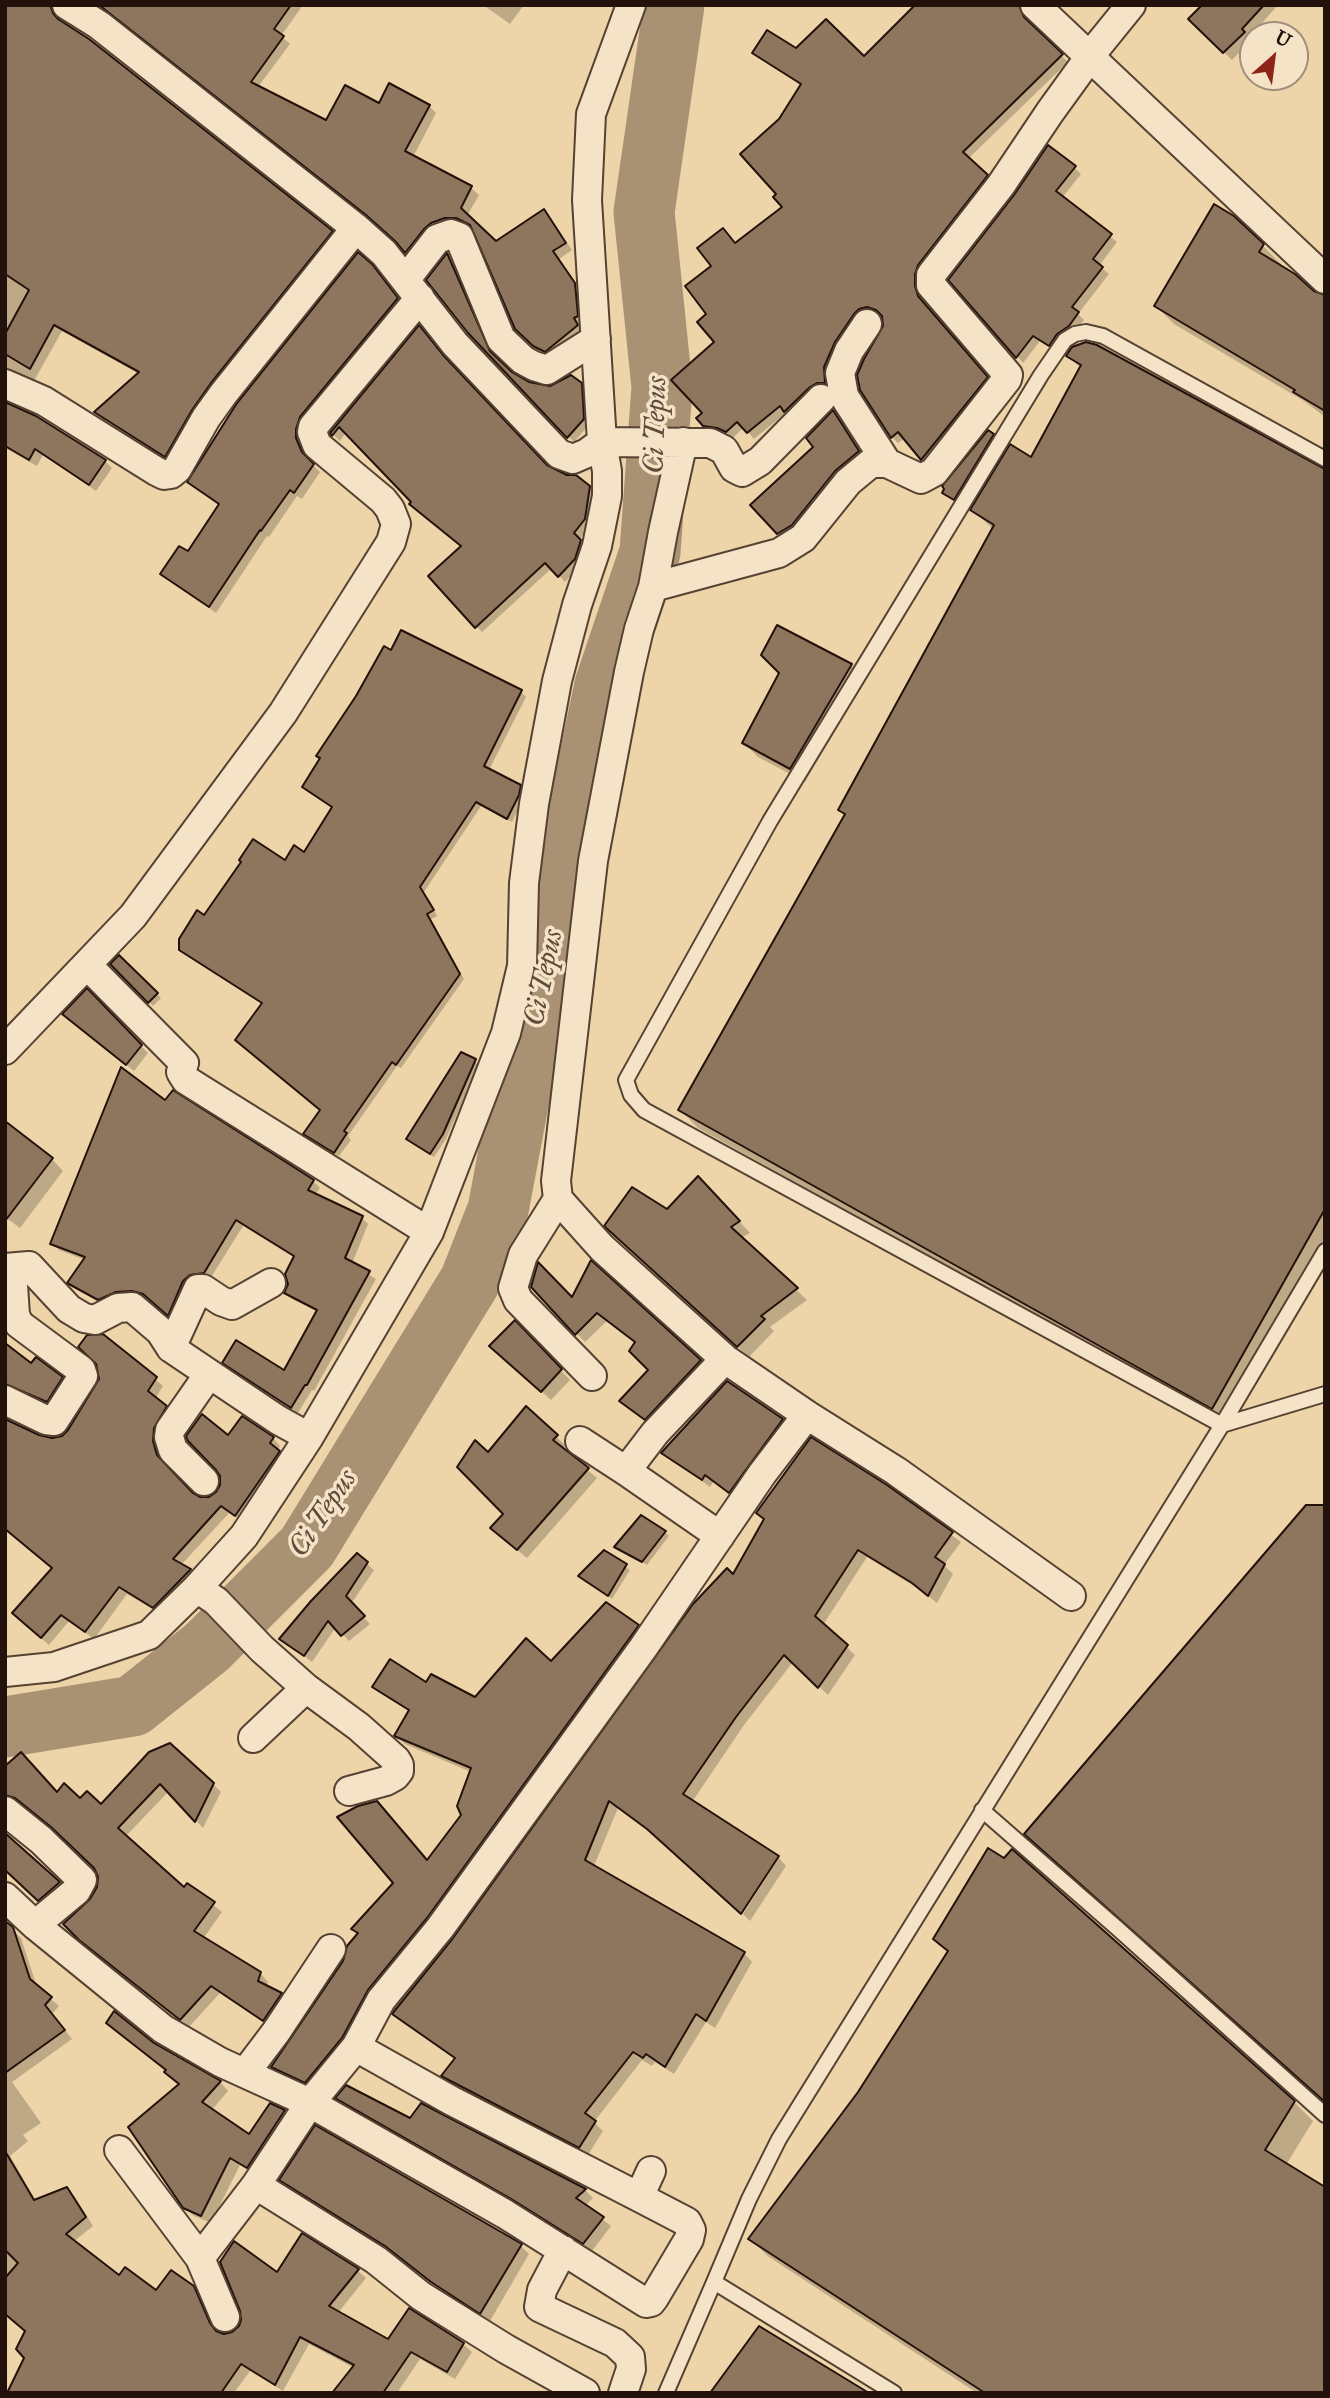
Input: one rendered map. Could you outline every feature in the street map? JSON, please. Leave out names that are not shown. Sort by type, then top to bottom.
[{"type":"street","points":[[67,5],[108,15],[384,253],[455,344],[559,454],[573,459],[608,442],[710,443],[719,445],[734,468],[742,472],[760,461],[821,399]]},
{"type":"street","points":[[5,1672],[54,1667],[149,1635],[207,1595],[309,1437],[429,1232],[506,1034],[522,966],[524,883],[534,804],[557,681],[604,516],[608,442],[596,339],[587,200],[591,114],[631,5]]},
{"type":"street","points":[[1035,5],[1325,279]]},
{"type":"street","points":[[653,587],[779,553],[803,538],[860,471],[871,463],[887,463],[915,478],[929,477],[1007,379],[1007,373],[931,285],[930,278],[1016,165],[1050,112],[1131,5]]},
{"type":"street","points":[[5,384],[44,401],[156,471],[164,475],[171,474],[177,469],[206,418],[224,393],[356,229]]},
{"type":"street","points":[[5,1050],[133,916],[283,713],[391,542],[396,524],[390,509],[383,500],[317,445],[312,432],[413,288],[437,239],[451,234],[459,237],[501,339],[523,360],[547,370],[596,339]]},
{"type":"street","points":[[867,324],[849,351],[840,373],[844,396],[887,463]]},
{"type":"street","points":[[678,442],[653,587],[629,672],[593,861],[556,1181],[558,1199],[602,1248],[725,1359],[807,1415],[897,1471],[1071,1596]]},
{"type":"street","points":[[87,965],[184,1063],[181,1072],[186,1080],[409,1217],[429,1232]]},
{"type":"street","points":[[558,1199],[523,1255],[513,1288],[519,1300],[592,1377]]},
{"type":"street","points":[[5,1400],[46,1420],[54,1421],[83,1376],[81,1370],[19,1324],[15,1315],[13,1285],[5,1269],[21,1265],[29,1266],[69,1309],[84,1318],[95,1320],[118,1308],[132,1307],[160,1331],[172,1348],[278,1420],[309,1437]]},
{"type":"street","points":[[172,1348],[198,1289],[203,1289],[232,1305],[271,1283]]},
{"type":"street","points":[[626,1471],[655,1433],[725,1359]]},
{"type":"street","points":[[204,1481],[173,1450],[169,1437],[170,1430],[209,1374]]},
{"type":"street","points":[[200,2258],[256,2185],[310,2103],[356,2047],[386,1994],[440,1928],[619,1681],[762,1474],[807,1415]]},
{"type":"street","points":[[580,1441],[720,1536]]},
{"type":"street","points":[[207,1595],[306,1688],[359,1727],[396,1759],[399,1771],[395,1776],[375,1786],[349,1791]]},
{"type":"street","points":[[253,1738],[306,1688]]},
{"type":"street","points":[[5,1811],[41,1840],[82,1880],[76,1891],[34,1925]]},
{"type":"street","points":[[5,1897],[34,1925],[163,2029],[220,2062],[310,2103],[505,2214],[641,2302],[651,2302],[689,2239],[691,2230],[687,2222],[452,2101],[356,2047]]},
{"type":"street","points":[[245,2073],[276,2032],[331,1949]]},
{"type":"street","points":[[119,2150],[200,2258],[225,2317]]},
{"type":"street","points":[[639,2197],[651,2171]]},
{"type":"street","points":[[256,2185],[376,2260],[421,2296],[584,2393]]},
{"type":"street","points":[[563,2250],[542,2290],[539,2307],[615,2343],[630,2357],[631,2369],[623,2393]]},
{"type":"lane","points":[[1325,459],[1103,336],[1086,332],[1065,340],[1041,375],[770,821],[626,1080],[631,1095],[644,1110],[1222,1425],[1325,1394]]},
{"type":"lane","points":[[666,2393],[749,2199],[779,2139],[1222,1425],[1325,1251]]},
{"type":"lane","points":[[982,1810],[1325,2115]]},
{"type":"lane","points":[[714,2282],[894,2393]]},
{"type":"building","points":[[5,5],[50,5],[58,19],[89,39],[333,231],[211,383],[165,457],[94,412],[139,372],[54,325],[30,369],[5,354],[5,334],[29,290],[5,274]]},
{"type":"building","points":[[99,5],[291,5],[274,29],[284,36],[251,82],[326,120],[345,85],[379,103],[389,83],[430,105],[405,151],[472,186],[461,208],[496,241],[544,209],[566,243],[553,251],[575,283],[578,316],[574,318],[578,325],[545,352],[533,346],[515,329],[470,225],[456,218],[445,218],[431,223],[405,253],[366,215]]},
{"type":"building","points":[[915,5],[1019,5],[1024,17],[1063,54],[963,152],[988,175],[918,265],[915,274],[918,296],[988,377],[921,460],[898,432],[891,438],[860,390],[857,375],[883,326],[882,316],[867,307],[854,314],[835,342],[824,367],[825,383],[810,387],[784,412],[780,406],[747,433],[737,422],[726,432],[703,426],[696,418],[702,413],[671,380],[714,342],[697,322],[706,314],[685,286],[711,266],[697,248],[723,228],[735,243],[782,207],[773,197],[776,194],[740,154],[779,119],[801,84],[752,53],[767,30],[796,48],[826,19],[864,56]]},
{"type":"building","points":[[1202,5],[1264,5],[1249,21],[1239,21],[1239,38],[1223,53],[1188,19]]},
{"type":"building","points":[[1048,145],[1076,166],[1056,191],[1112,234],[1093,259],[1103,267],[1072,307],[1079,312],[1069,326],[1057,334],[1049,346],[1033,336],[1016,358],[948,280],[1014,195]]},
{"type":"building","points":[[1214,204],[1234,216],[1264,244],[1259,252],[1295,274],[1314,291],[1325,295],[1325,411],[1293,392],[1295,390],[1154,306]]},
{"type":"building","points":[[358,252],[372,264],[398,298],[300,417],[296,438],[302,452],[314,464],[294,493],[290,490],[260,530],[209,607],[160,574],[179,546],[188,551],[219,504],[187,482],[237,403]]},
{"type":"building","points":[[447,253],[490,351],[512,372],[529,382],[550,386],[571,375],[582,383],[584,419],[567,438],[468,333],[426,280]]},
{"type":"building","points":[[419,325],[443,355],[547,465],[567,475],[576,475],[590,486],[585,519],[574,533],[581,540],[575,559],[558,577],[545,563],[475,628],[428,576],[461,546],[409,504],[411,502],[339,427],[332,436],[330,433]]},
{"type":"building","points":[[1086,342],[1097,345],[1325,469],[1325,1209],[1212,1409],[678,1110],[845,814],[838,810],[994,525],[970,510],[1010,444],[1031,457],[1081,365],[1066,356],[1072,347]]},
{"type":"building","points":[[5,402],[36,416],[106,460],[89,485],[35,449],[29,460],[5,446]]},
{"type":"building","points":[[833,410],[859,451],[835,471],[792,525],[777,534],[750,505],[813,447],[806,438]]},
{"type":"building","points":[[988,430],[994,434],[954,500],[942,493],[942,486]]},
{"type":"building","points":[[777,625],[852,664],[790,769],[742,743],[779,673],[761,655]]},
{"type":"building","points":[[401,630],[522,690],[484,766],[521,785],[507,819],[476,802],[420,887],[434,910],[427,914],[460,974],[396,1065],[392,1062],[344,1131],[347,1133],[334,1153],[303,1134],[320,1110],[235,1040],[262,1003],[179,950],[179,939],[197,910],[204,915],[241,862],[239,860],[253,839],[285,860],[294,845],[304,852],[332,807],[302,787],[320,758],[316,756],[356,696],[384,646],[391,650]]},
{"type":"building","points":[[119,955],[158,993],[148,1003],[110,964]]},
{"type":"building","points":[[87,988],[142,1045],[126,1065],[62,1014]]},
{"type":"building","points":[[461,1052],[476,1059],[443,1134],[430,1154],[406,1139]]},
{"type":"building","points":[[121,1067],[165,1100],[173,1090],[314,1180],[308,1190],[363,1216],[345,1258],[370,1271],[307,1385],[291,1408],[222,1363],[236,1340],[284,1370],[317,1310],[284,1293],[288,1284],[285,1274],[294,1256],[236,1220],[204,1273],[190,1275],[183,1281],[168,1316],[143,1294],[132,1291],[116,1292],[98,1300],[67,1283],[85,1257],[50,1244]]},
{"type":"building","points":[[5,1121],[53,1158],[5,1221]]},
{"type":"building","points":[[698,1176],[740,1221],[731,1227],[798,1288],[761,1316],[765,1319],[737,1347],[604,1226],[632,1187],[667,1209]]},
{"type":"building","points":[[591,1260],[701,1360],[645,1420],[619,1401],[648,1370],[629,1351],[635,1342],[597,1313],[575,1335],[531,1287],[538,1262],[572,1297]]},
{"type":"building","points":[[515,1320],[562,1369],[541,1392],[489,1346]]},
{"type":"building","points":[[103,1334],[157,1377],[148,1391],[167,1406],[154,1428],[153,1441],[157,1455],[193,1493],[200,1497],[209,1497],[220,1485],[220,1476],[216,1470],[186,1436],[202,1414],[228,1435],[242,1416],[274,1437],[270,1443],[280,1451],[235,1516],[221,1506],[173,1559],[191,1569],[153,1608],[119,1587],[85,1632],[61,1615],[41,1638],[12,1613],[52,1568],[5,1529],[5,1419],[39,1435],[52,1438],[62,1436],[99,1379],[96,1364],[78,1347],[87,1335]]},
{"type":"building","points":[[5,1343],[31,1363],[36,1357],[63,1377],[47,1402],[5,1384]]},
{"type":"building","points":[[727,1381],[783,1419],[729,1493],[705,1475],[702,1480],[661,1453]]},
{"type":"building","points":[[526,1406],[558,1435],[553,1440],[589,1468],[517,1550],[490,1528],[503,1514],[457,1467],[475,1440],[488,1452]]},
{"type":"building","points":[[811,1437],[887,1485],[953,1532],[935,1557],[945,1564],[928,1596],[858,1550],[815,1616],[848,1645],[818,1688],[784,1655],[736,1717],[683,1794],[779,1856],[741,1914],[647,1829],[609,1801],[585,1860],[745,1952],[706,2021],[696,2014],[665,2067],[646,2054],[643,2058],[633,2052],[585,2113],[596,2121],[579,2148],[441,2076],[455,2058],[392,2014],[453,1938],[693,1604],[727,1568],[733,1574],[764,1519],[756,1513]]},
{"type":"building","points":[[1306,1505],[1325,1505],[1325,2102],[1024,1834]]},
{"type":"building","points":[[641,1515],[666,1531],[642,1562],[614,1547]]},
{"type":"building","points":[[604,1550],[627,1564],[608,1596],[578,1576]]},
{"type":"building","points":[[357,1553],[368,1562],[346,1596],[365,1616],[341,1636],[328,1621],[304,1656],[279,1639],[311,1601]]},
{"type":"building","points":[[606,1602],[639,1625],[427,1918],[368,1990],[342,2038],[305,2083],[271,2067],[343,1961],[347,1946],[358,1933],[351,1929],[393,1883],[337,1817],[358,1806],[377,1801],[427,1860],[461,1815],[457,1806],[471,1768],[394,1736],[409,1710],[372,1687],[390,1659],[426,1682],[431,1674],[475,1697],[526,1638],[551,1661]]},
{"type":"building","points":[[170,1743],[214,1783],[195,1822],[160,1784],[118,1828],[184,1887],[187,1883],[215,1902],[194,1931],[261,1972],[258,1981],[282,1993],[263,2021],[211,1986],[180,2020],[79,1940],[63,1924],[90,1899],[97,1887],[98,1877],[94,1868],[51,1827],[15,1798],[5,1795],[5,1766],[21,1752],[57,1792],[64,1783],[80,1798],[87,1791],[101,1804],[149,1752]]},
{"type":"building","points":[[5,1833],[60,1882],[38,1901],[5,1870]]},
{"type":"building","points":[[988,1848],[1004,1858],[1012,1849],[1295,2101],[1265,2150],[1325,2187],[1325,2393],[985,2393],[748,2239],[858,2092],[948,1951],[933,1939]]},
{"type":"building","points":[[5,1921],[13,1927],[30,1979],[52,1997],[45,2005],[65,2030],[5,2073]]},
{"type":"building","points":[[114,2011],[154,2043],[221,2081],[202,2102],[249,2134],[270,2103],[285,2110],[247,2168],[230,2158],[201,2216],[183,2208],[128,2127],[179,2084],[164,2072],[166,2070],[106,2023]]},
{"type":"building","points":[[346,2085],[410,2118],[421,2103],[586,2189],[576,2198],[604,2217],[583,2244],[513,2200],[335,2098]]},
{"type":"building","points":[[315,2125],[522,2244],[480,2314],[431,2282],[385,2246],[279,2180]]},
{"type":"building","points":[[5,2151],[34,2200],[67,2187],[86,2217],[66,2234],[119,2275],[125,2267],[156,2290],[171,2270],[194,2286],[216,2331],[224,2334],[232,2332],[241,2320],[240,2311],[220,2262],[234,2241],[277,2272],[302,2233],[359,2269],[329,2306],[388,2339],[409,2308],[464,2343],[447,2372],[411,2352],[383,2393],[332,2393],[354,2365],[300,2337],[275,2385],[241,2364],[221,2393],[7,2393],[24,2358],[16,2349],[25,2331],[5,2314],[5,2278],[18,2263],[5,2250]]},
{"type":"building","points":[[759,2326],[869,2393],[710,2393]]},
{"type":"waterway","name":"Ci Tepus","points":[[5,1727],[133,1706],[207,1647],[307,1547],[470,1281],[498,1210],[534,1019],[605,685],[650,552],[662,387],[644,212],[674,5]]}]
